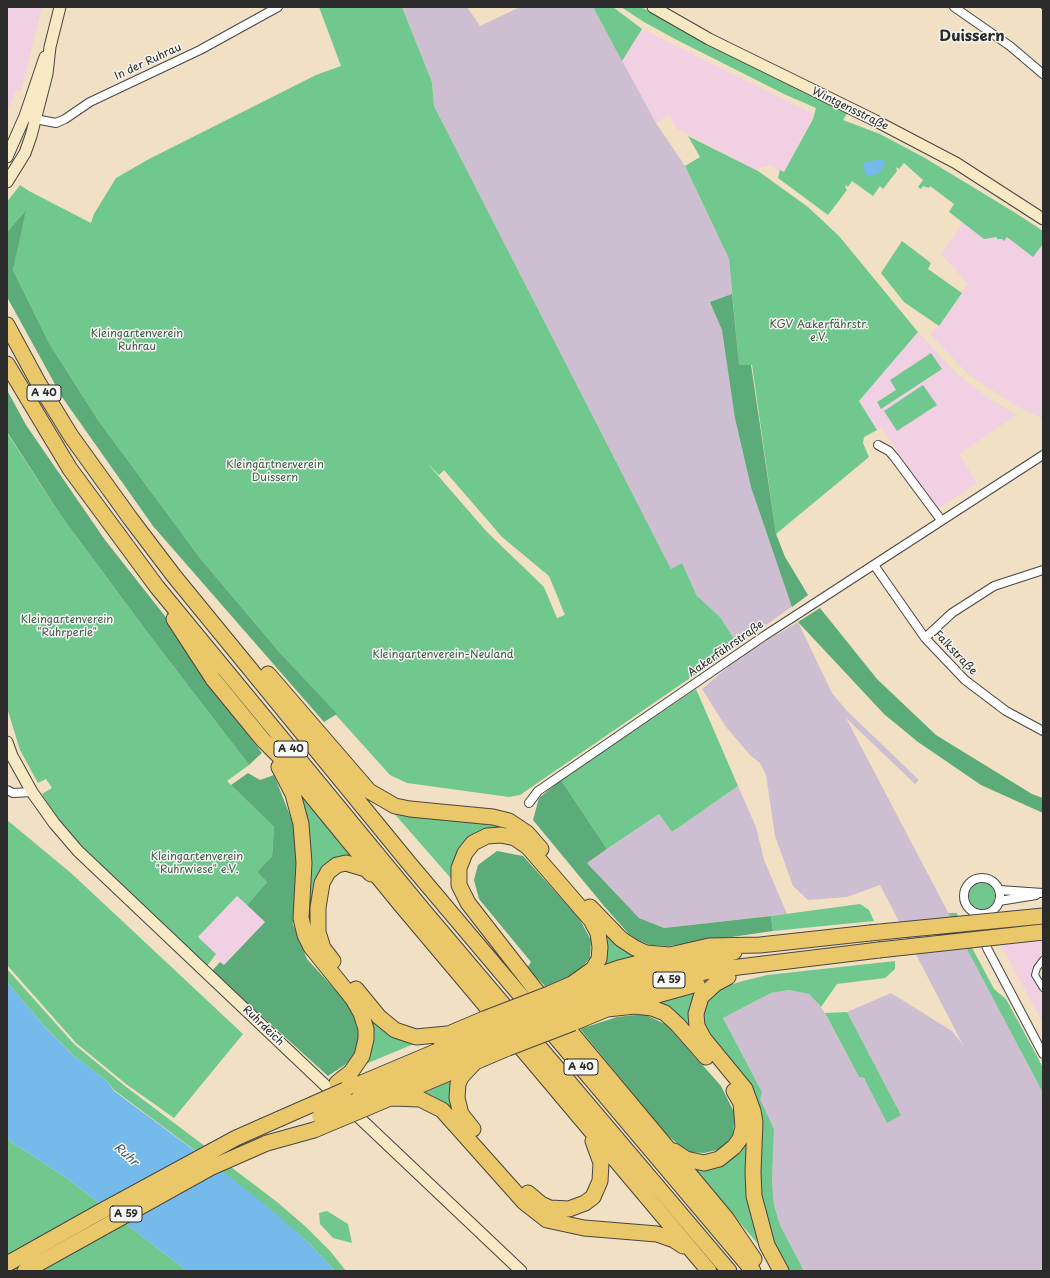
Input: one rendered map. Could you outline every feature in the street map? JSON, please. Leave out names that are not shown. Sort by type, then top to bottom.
[{"type":"highway","name":"A 40","points":[[7,325],[39,384],[109,489],[152,547],[408,862],[753,1271]]},
{"type":"highway","name":"A 40","points":[[7,364],[70,469],[157,587],[430,917],[729,1271]]},
{"type":"highway","points":[[157,587],[176,623],[214,678],[263,740],[279,756],[401,906],[709,1271]]},
{"type":"highway","points":[[231,644],[247,650],[369,791],[395,806],[410,809],[493,817],[509,821],[527,833],[596,914],[621,939],[634,948],[646,953],[670,955]]},
{"type":"highway","points":[[263,740],[287,782],[297,806],[302,824],[304,863],[301,918],[305,935],[316,953],[361,1013],[366,1030],[366,1039],[362,1056],[341,1086]]},
{"type":"highway","points":[[561,1008],[572,984],[593,969],[599,959],[600,947],[598,933],[591,920],[528,847],[514,838],[500,835],[487,836],[473,843],[465,853],[459,868],[460,885],[468,903],[534,988],[726,1218],[762,1271]]},
{"type":"highway","points":[[408,862],[462,920],[534,988]]},
{"type":"highway","points":[[401,906],[366,868],[346,863],[337,865],[328,872],[322,883],[319,897],[317,922],[323,948],[371,1007],[387,1024],[395,1030],[416,1037],[447,1034],[496,1034],[561,1008],[607,1009],[636,1006],[652,1008],[664,1013],[678,1025],[727,1080],[741,1103],[743,1127],[740,1139],[730,1151],[719,1159],[704,1163],[679,1155],[662,1140]]},
{"type":"highway","name":"A 59","points":[[7,1264],[229,1142],[279,1119],[341,1086],[378,1075],[496,1034],[650,972],[760,945],[1043,916]]},
{"type":"highway","name":"A 59","points":[[561,1008],[714,970],[1043,932]]},
{"type":"highway","points":[[572,984],[670,955],[709,946],[760,945]]},
{"type":"highway","points":[[607,1009],[777,963]]},
{"type":"highway","points":[[728,977],[714,984],[701,997],[696,1014],[698,1026],[704,1039],[745,1089],[754,1111],[754,1196],[767,1245],[781,1271]]},
{"type":"highway","points":[[378,1075],[447,1034]]},
{"type":"highway","points":[[496,1034],[476,1061],[465,1070],[458,1084],[457,1098],[461,1114],[524,1190],[541,1204],[550,1208],[569,1209],[585,1203],[595,1193],[600,1181],[601,1163],[597,1149],[587,1128]]},
{"type":"highway","name":"A 59","points":[[25,1271],[210,1168],[267,1143],[314,1130],[496,1034]]},
{"type":"highway","points":[[360,1105],[390,1098],[476,1061]]},
{"type":"highway","points":[[390,1098],[420,1099],[442,1110],[524,1202],[547,1220],[584,1228],[657,1234],[674,1240],[693,1253]]},
{"type":"main road","points":[[7,182],[25,153],[36,119],[47,74],[50,47],[60,7]]},
{"type":"main road","name":"Wintgensstraße","points":[[653,7],[702,35],[874,120],[956,163],[1043,219]]},
{"type":"main road","points":[[7,157],[24,116],[39,71],[50,47]]},
{"type":"main road","name":"Ruhrdeich","points":[[7,742],[12,756],[32,792],[54,824],[102,875],[218,982],[521,1271]]},
{"type":"street","name":"In der Ruhrau","points":[[24,116],[56,123],[65,119],[90,102],[200,50],[278,7]]},
{"type":"street","points":[[954,7],[1010,46],[1043,74]]},
{"type":"street","points":[[878,445],[892,454],[941,520]]},
{"type":"street","name":"Aakerfährstraße","points":[[529,803],[538,791],[764,636],[1043,455]]},
{"type":"street","name":"Falkstraße","points":[[874,565],[925,638],[964,680],[1006,711],[1042,730]]},
{"type":"street","points":[[925,638],[952,613],[994,586],[1043,570]]},
{"type":"street","points":[[7,790],[13,793],[32,792]]},
{"type":"street","points":[[973,912],[984,914],[996,908],[999,902],[999,890],[993,882],[987,879],[973,880],[968,885],[964,898],[965,903],[973,912],[976,924],[988,950],[1043,1054]]},
{"type":"street","points":[[999,890],[1043,894]]},
{"type":"street","points":[[999,902],[1043,894]]},
{"type":"street","points":[[984,914],[983,928],[988,950]]},
{"type":"street","points":[[1043,960],[1037,968],[1035,975],[1043,988]]},
{"type":"shaded area","points":[[7,7],[42,7],[21,91],[16,90],[10,106],[7,105]]},
{"type":"shaded area","points":[[402,7],[467,7],[480,26],[520,7],[593,7],[656,123],[685,166],[729,259],[738,351],[751,365],[776,534],[785,557],[808,595],[738,645],[720,617],[697,596],[682,563],[671,569],[434,106],[432,82]]},
{"type":"shaded area","points":[[642,29],[814,114],[784,173],[770,165],[755,169],[677,129],[669,115],[656,123],[622,61]]},
{"type":"shaded area","points":[[975,206],[1014,212],[1043,231],[1043,419],[1018,407],[969,375],[930,334],[939,326],[968,284],[941,254]]},
{"type":"shaded area","points":[[918,332],[957,374],[990,399],[1017,415],[959,454],[977,483],[936,510],[881,427],[877,430],[859,401]]},
{"type":"shaded area","points":[[798,622],[832,693],[847,711],[919,780],[915,784],[846,718],[1043,1093],[1043,1271],[804,1271],[780,1225],[774,1205],[772,1182],[774,1129],[759,1099],[762,1092],[723,1018],[771,993],[789,990],[809,994],[823,1010],[859,1077],[863,1078],[901,1115],[847,1012],[891,993],[952,1031],[963,1045],[880,885],[847,897],[808,900],[793,886],[775,836],[766,775],[760,763],[751,756],[726,727],[702,689],[741,656]]},
{"type":"shaded area","points":[[738,786],[756,827],[764,860],[787,914],[664,928],[639,918],[587,863],[659,814],[672,832]]},
{"type":"shaded area","points":[[237,896],[265,922],[224,966],[215,957],[216,954],[198,937]]},
{"type":"shaded area","points":[[1043,911],[1043,954],[1033,967],[1032,975],[1043,991],[1043,1023],[1001,945],[997,923]]},
{"type":"green space","points":[[319,7],[402,7],[432,82],[434,106],[671,569],[682,563],[697,596],[720,617],[738,645],[520,795],[509,797],[407,783],[390,775],[281,654],[200,558],[98,420],[49,343],[13,270],[25,211],[7,232],[7,202],[20,185],[91,223],[94,214],[116,178],[149,159],[316,75],[341,66]],"holes":[[[427,463],[439,475],[444,470],[502,537],[549,576],[565,615],[557,618],[544,587],[487,532]]]},
{"type":"green space","points":[[593,7],[613,7],[642,29],[622,61]]},
{"type":"green space","points":[[621,7],[641,7],[682,30],[848,112],[843,120],[880,134],[925,158],[1043,231],[1043,244],[1033,257],[1007,237],[1004,241],[1002,239],[997,239],[997,237],[984,239],[949,212],[954,204],[930,186],[929,188],[923,186],[921,189],[918,187],[923,180],[904,163],[899,169],[896,167],[897,171],[883,189],[880,186],[873,196],[852,181],[848,187],[846,185],[845,187],[847,190],[828,215],[778,178],[780,170],[784,172],[813,119],[816,108],[784,94],[677,40],[644,22]]},
{"type":"green space","name":"KGV Aakerfährstr. e.V.","points":[[688,136],[758,171],[808,207],[839,236],[918,332],[859,401],[877,430],[864,437],[863,443],[869,457],[776,534],[752,365],[739,365],[729,259],[685,166],[700,157]]},
{"type":"green space","points":[[26,210],[13,270],[49,343],[98,420],[200,558],[281,654],[337,714],[324,722],[153,526],[62,397],[7,297],[7,232]]},
{"type":"green space","points":[[902,241],[931,263],[928,269],[962,293],[939,326],[904,302],[881,273]]},
{"type":"green space","points":[[732,294],[739,365],[751,365],[776,534],[785,557],[808,595],[792,607],[751,487],[735,418],[722,330],[710,302]]},
{"type":"green space","points":[[931,353],[942,369],[881,409],[877,402],[896,390],[890,380]]},
{"type":"green space","points":[[923,385],[937,405],[897,431],[884,411]]},
{"type":"green space","points":[[7,390],[26,425],[105,540],[172,625],[217,695],[262,753],[249,765],[147,632],[62,517],[7,432]]},
{"type":"green space","points":[[7,433],[62,517],[147,632],[249,765],[227,781],[274,827],[272,856],[257,872],[267,882],[247,905],[237,896],[198,937],[216,954],[207,966],[106,873],[59,821],[42,794],[52,788],[46,779],[38,783],[20,750],[8,711],[7,697]]},
{"type":"green space","points":[[820,608],[877,679],[936,735],[1032,794],[1043,798],[1043,813],[981,785],[918,742],[884,714],[798,622]]},
{"type":"green space","points":[[696,689],[738,786],[672,832],[659,814],[607,849],[561,780]]},
{"type":"green space","points":[[248,773],[260,780],[274,775],[293,823],[297,858],[293,924],[307,959],[350,1006],[360,1028],[358,1050],[346,1064],[328,1076],[212,971],[220,962],[224,965],[265,922],[247,905],[267,882],[257,872],[272,856],[274,827],[231,785]]},
{"type":"green space","points":[[561,780],[607,849],[587,863],[639,918],[664,928],[771,916],[773,931],[669,946],[650,945],[638,940],[628,933],[533,820],[539,798]]},
{"type":"green space","points":[[293,784],[353,857],[340,856],[325,864],[317,884],[313,933],[306,926]]},
{"type":"green space","points":[[392,811],[491,822],[513,830],[477,835],[455,883]]},
{"type":"green space","points":[[7,820],[71,873],[243,1034],[174,1118],[126,1084],[76,1043],[7,965]]},
{"type":"green space","points":[[497,851],[523,856],[579,918],[591,940],[590,958],[576,974],[546,987],[527,968],[531,962],[479,899],[474,880],[478,865]]},
{"type":"green space","points":[[982,883],[991,887],[995,896],[991,905],[982,909],[973,905],[969,896],[973,887]]},
{"type":"green space","points":[[860,904],[869,910],[874,921],[773,931],[771,916]]},
{"type":"green space","points":[[948,913],[957,913],[961,927],[994,989],[1006,999],[1038,1058],[1043,1068],[1043,1093]]},
{"type":"green space","points":[[599,928],[644,958],[596,971]]},
{"type":"green space","points":[[895,961],[895,969],[885,978],[837,984],[821,1007],[809,994],[789,990],[771,993],[723,1018],[762,1092],[760,1099],[774,1129],[772,1182],[774,1205],[780,1225],[804,1271],[787,1271],[772,1243],[759,1196],[760,1147],[703,1025],[702,1006],[705,1000],[723,987],[767,975]]},
{"type":"green space","points":[[7,969],[74,1044],[125,1086],[206,1147],[197,1152],[114,1090],[107,1081],[74,1056],[44,1026],[7,982]]},
{"type":"green space","points":[[698,991],[696,1038],[650,1003]]},
{"type":"green space","points":[[364,1011],[416,1043],[361,1066]]},
{"type":"green space","points":[[847,1012],[901,1115],[887,1123],[864,1078],[859,1077],[825,1013]]},
{"type":"green space","points":[[644,1014],[667,1025],[721,1086],[735,1114],[733,1135],[721,1149],[704,1153],[687,1152],[666,1134],[580,1029],[617,1017]]},
{"type":"green space","points":[[458,1074],[458,1115],[414,1093]]},
{"type":"green space","points":[[747,1131],[764,1251],[693,1168],[712,1167]]},
{"type":"green space","points":[[7,1139],[68,1179],[187,1271],[7,1271]]},
{"type":"green space","points":[[231,1167],[277,1202],[305,1226],[331,1252],[346,1271],[335,1271],[309,1243],[222,1171]]},
{"type":"green space","points":[[327,1211],[348,1224],[352,1243],[333,1238],[320,1224],[319,1213]]},
{"type":"water","points":[[882,159],[885,165],[879,173],[870,176],[866,175],[863,165],[865,162]]},
{"type":"water","name":"Ruhr","points":[[7,982],[44,1026],[74,1056],[107,1081],[114,1091],[267,1206],[309,1243],[335,1271],[187,1271],[68,1179],[7,1139]]},
{"type":"district","name":"Duissern","points":[[972,37]]},
{"type":"park label","name":"Kleingartenverein Ruhrau","points":[[137,340]]},
{"type":"park label","name":"Kleingärtnerverein Duissern","points":[[275,471]]},
{"type":"park label","name":"Kleingartenverein \"Ruhrperle\"","points":[[67,626]]},
{"type":"park label","name":"Kleingartenverein-Neuland","points":[[443,655]]},
{"type":"park label","name":"Kleingartenverein \"Ruhrwiese\" e.V.","points":[[197,863]]}]
